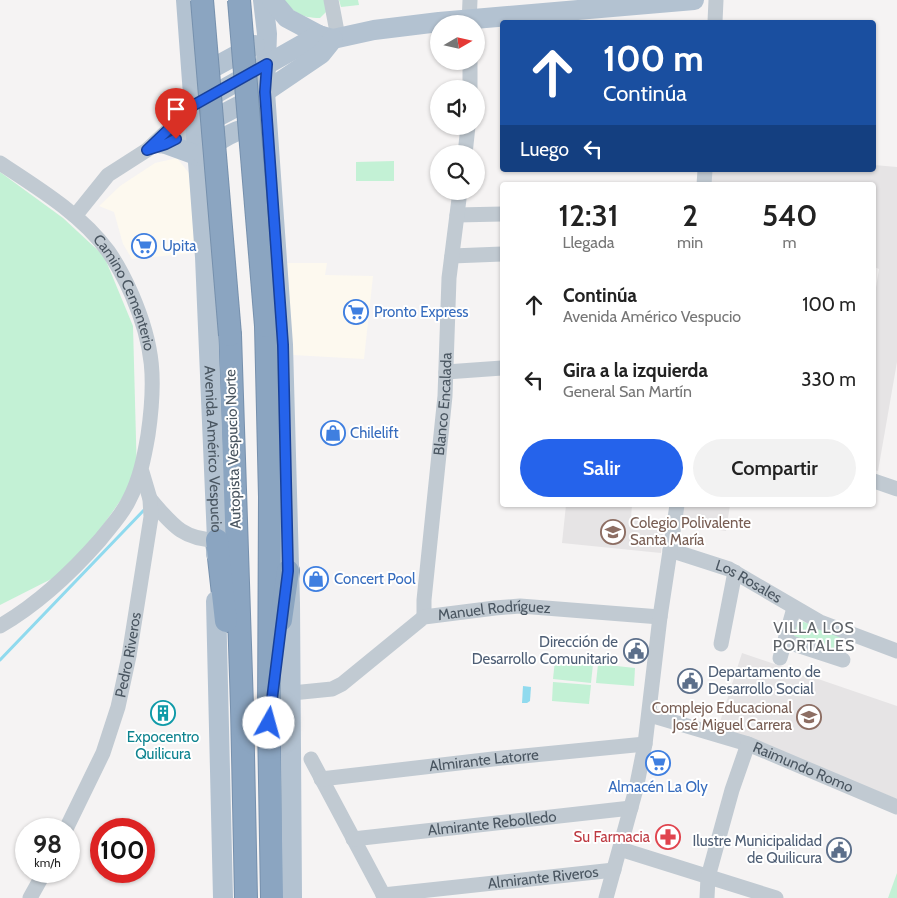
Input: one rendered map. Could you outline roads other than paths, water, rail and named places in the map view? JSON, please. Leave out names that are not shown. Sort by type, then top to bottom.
[{"type":"highway","name":"Autopista Vespucio Norte","points":[[202,0],[230,335],[246,898]]},
{"type":"highway","points":[[239,0],[266,326],[270,497],[269,723],[272,898]]},
{"type":"highway","points":[[217,540],[227,631],[233,670],[242,707]]},
{"type":"highway","points":[[269,723],[288,571]]},
{"type":"main road","name":"Avenida Américo Vespucio","points":[[186,0],[207,282],[217,540],[215,593],[223,898]]},
{"type":"main road","points":[[263,0],[267,34],[265,92],[283,345],[292,693],[292,898]]},
{"type":"main road","points":[[272,0],[287,18],[330,37]]},
{"type":"main road","points":[[194,105],[267,64],[330,37],[469,14],[694,0]]},
{"type":"main road","points":[[192,75],[209,70],[252,47],[267,34]]},
{"type":"main road","points":[[196,128],[265,92],[321,54],[330,37]]},
{"type":"main road","points":[[157,147],[199,156],[213,144],[249,127],[268,128]]},
{"type":"street","points":[[330,37],[331,0]]},
{"type":"street","points":[[715,20],[716,0]]},
{"type":"street","points":[[157,147],[194,105]]},
{"type":"street","points":[[75,216],[108,175],[121,165],[196,128]]},
{"type":"street","name":"Camino Cementerio","points":[[0,163],[75,216],[97,238],[115,261],[126,280],[146,331],[152,360],[153,392],[142,472]]},
{"type":"street","name":"Blanco Encalada","points":[[424,617],[424,600],[446,372],[447,312],[459,200]]},
{"type":"street","points":[[457,214],[500,214]]},
{"type":"street","points":[[452,256],[500,254]]},
{"type":"street","points":[[446,372],[500,368]]},
{"type":"street","points":[[0,626],[35,604],[60,582],[91,550],[115,522],[129,501],[142,472]]},
{"type":"street","name":"Pedro Riveros","points":[[71,818],[103,753],[118,707],[129,656],[151,517],[150,499],[142,472]]},
{"type":"street","points":[[876,482],[897,490]]},
{"type":"street","points":[[150,499],[170,522],[185,534],[197,538],[217,540]]},
{"type":"street","points":[[606,898],[631,808],[646,744],[660,617],[677,507]]},
{"type":"street","name":"Los Rosales","points":[[670,550],[735,572],[820,622],[897,651]]},
{"type":"street","points":[[721,644],[735,572]]},
{"type":"street","name":"Manuel Rodríguez","points":[[292,693],[332,689],[342,684],[424,617],[520,606],[660,617]]},
{"type":"street","points":[[780,658],[794,608]]},
{"type":"street","points":[[785,641],[842,663],[852,634]]},
{"type":"street","name":"Raimundo Romo","points":[[650,715],[748,744],[897,807]]},
{"type":"street","name":"Almirante Latorre","points":[[321,779],[646,744]]},
{"type":"street","points":[[706,898],[708,877],[732,790],[748,744]]},
{"type":"street","points":[[311,759],[384,897]]},
{"type":"street","name":"Almirante Rebolledo","points":[[352,839],[631,808]]},
{"type":"street","points":[[620,849],[776,898]]},
{"type":"street","name":"Almirante Riveros","points":[[384,897],[614,870]]},
{"type":"street","points":[[30,898],[38,883]]},
{"type":"water","points":[[523,686],[531,687],[530,701],[527,703],[522,703]]},
{"type":"waterway","points":[[0,660],[145,509]]},
{"type":"place","name":"Upita","points":[[144,246]]},
{"type":"place","name":"Pronto Express","points":[[356,312]]},
{"type":"place","name":"Chilelift","points":[[333,433]]},
{"type":"place","name":"Colegio Polivalente Santa María","points":[[613,532]]},
{"type":"place","name":"Concert Pool","points":[[316,579]]},
{"type":"place","name":"Dirección de Desarrollo Comunitario","points":[[636,651]]},
{"type":"place","name":"Departamento de Desarrollo Social","points":[[690,681]]},
{"type":"place","name":"Expocentro Quilicura","points":[[163,713]]},
{"type":"place","name":"Complejo Educacional José Miguel Carrera","points":[[809,717]]},
{"type":"place","name":"Almacén La Oly","points":[[658,763]]},
{"type":"place","name":"Su Farmacia","points":[[668,837]]},
{"type":"place","name":"Ilustre Municipalidad de Quilicura","points":[[839,850]]},
{"type":"district","name":"VILLA LOS PORTALES","points":[[814,636]]}]
